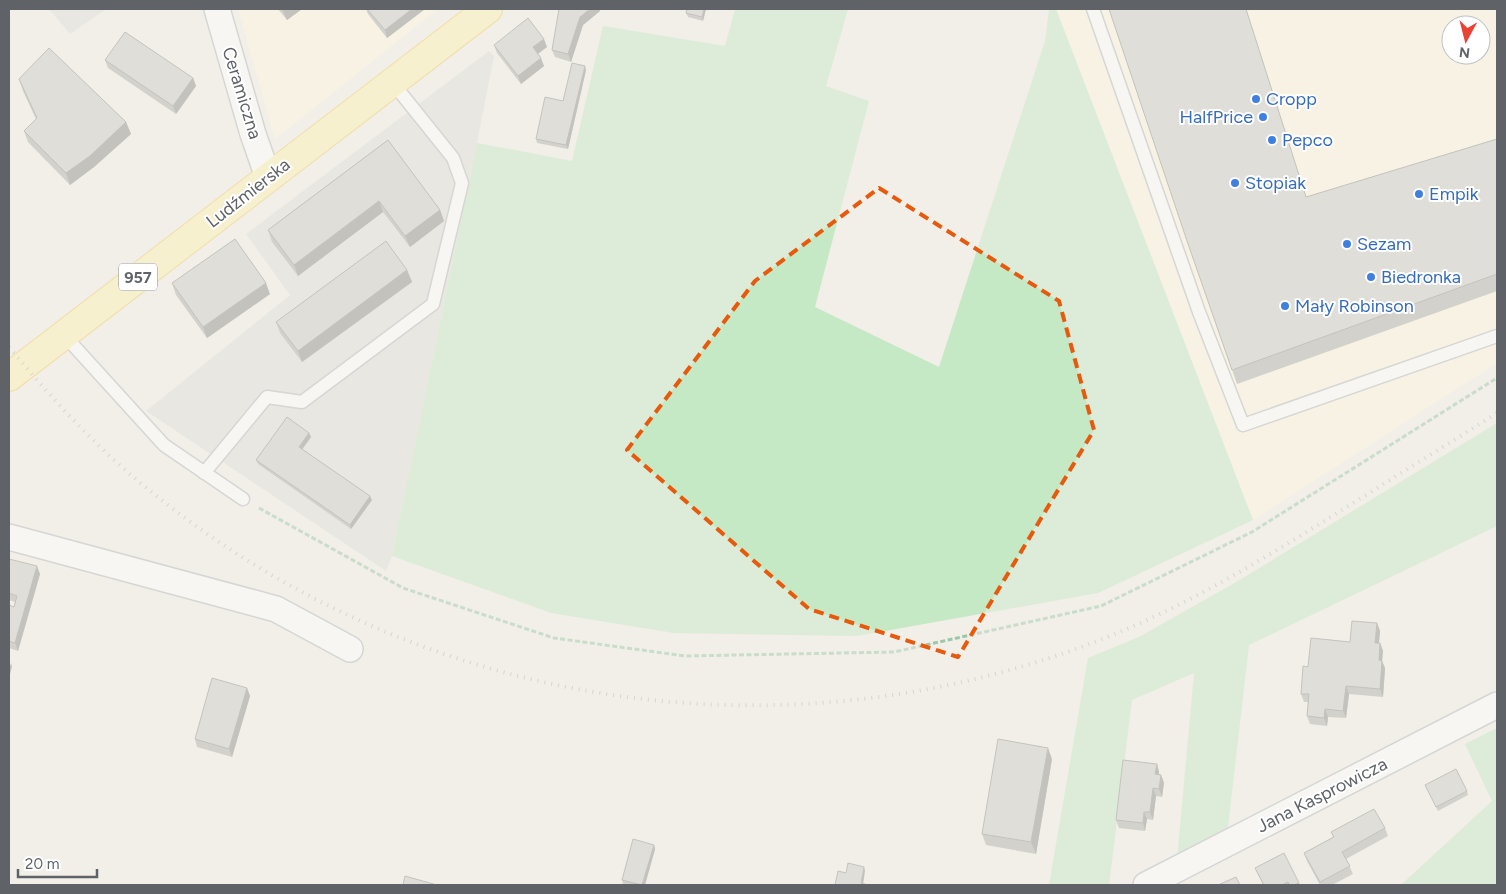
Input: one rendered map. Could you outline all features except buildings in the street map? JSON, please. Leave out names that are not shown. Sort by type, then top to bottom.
[{"type":"main road","name":"Ludźmierska","points":[[9,377],[488,9]]},
{"type":"street","name":"Ceramiczna","points":[[217,9],[253,134],[268,177]]},
{"type":"street","points":[[9,537],[276,609],[350,649]]},
{"type":"street","name":"Jana Kasprowicza","points":[[1146,885],[1497,705]]},
{"type":"lane","points":[[1093,9],[1199,312],[1243,425],[1497,336]]},
{"type":"lane","points":[[204,473],[267,397],[302,402],[433,304],[462,183],[453,158],[392,82]]},
{"type":"lane","points":[[64,335],[164,445],[243,499]]},
{"type":"path","points":[[243,499],[403,588],[554,638],[685,656],[894,652],[1101,606],[1252,532],[1497,378]]},
{"type":"highlighted area","points":[[879,188],[1059,301],[1094,430],[958,657],[809,609],[627,450],[755,281]]},
{"type":"shaded area","points":[[49,9],[106,9],[70,34]]},
{"type":"shaded area","points":[[238,9],[438,9],[275,139]]},
{"type":"shaded area","name":"Stopiak","points":[[1056,9],[1497,9],[1497,363],[1253,520]]},
{"type":"shaded area","points":[[489,51],[494,56],[477,143],[392,556],[386,571],[146,411],[290,295],[246,234]]},
{"type":"green space","points":[[735,9],[848,9],[826,86],[869,101],[815,307],[939,367],[1045,41],[1049,9],[1056,9],[1253,520],[1098,593],[857,636],[674,633],[551,613],[392,556],[477,143],[572,161],[603,26],[725,46]]},
{"type":"green space","points":[[1497,423],[1497,526],[1249,645],[1227,836],[1177,860],[1194,673],[1132,700],[1109,885],[1049,885],[1088,658],[1139,637],[1238,581]]},
{"type":"green space","points":[[1497,728],[1497,885],[1401,885],[1492,801],[1465,744]]},
{"type":"railway","points":[[9,347],[64,410],[124,469],[230,549],[345,614],[465,661],[591,691],[719,705],[849,700],[978,678],[1105,638],[1165,612],[1250,566],[1497,413]]},
{"type":"place","name":"Cropp","points":[[1256,99]]},
{"type":"place","name":"HalfPrice","points":[[1263,117]]},
{"type":"place","name":"Pepco","points":[[1272,140]]},
{"type":"place","name":"Stopiak","points":[[1235,183]]},
{"type":"place","name":"Empik","points":[[1419,194]]},
{"type":"place","name":"Sezam","points":[[1347,244]]},
{"type":"place","name":"Biedronka","points":[[1371,277]]},
{"type":"place","name":"Mały Robinson","points":[[1285,306]]}]
